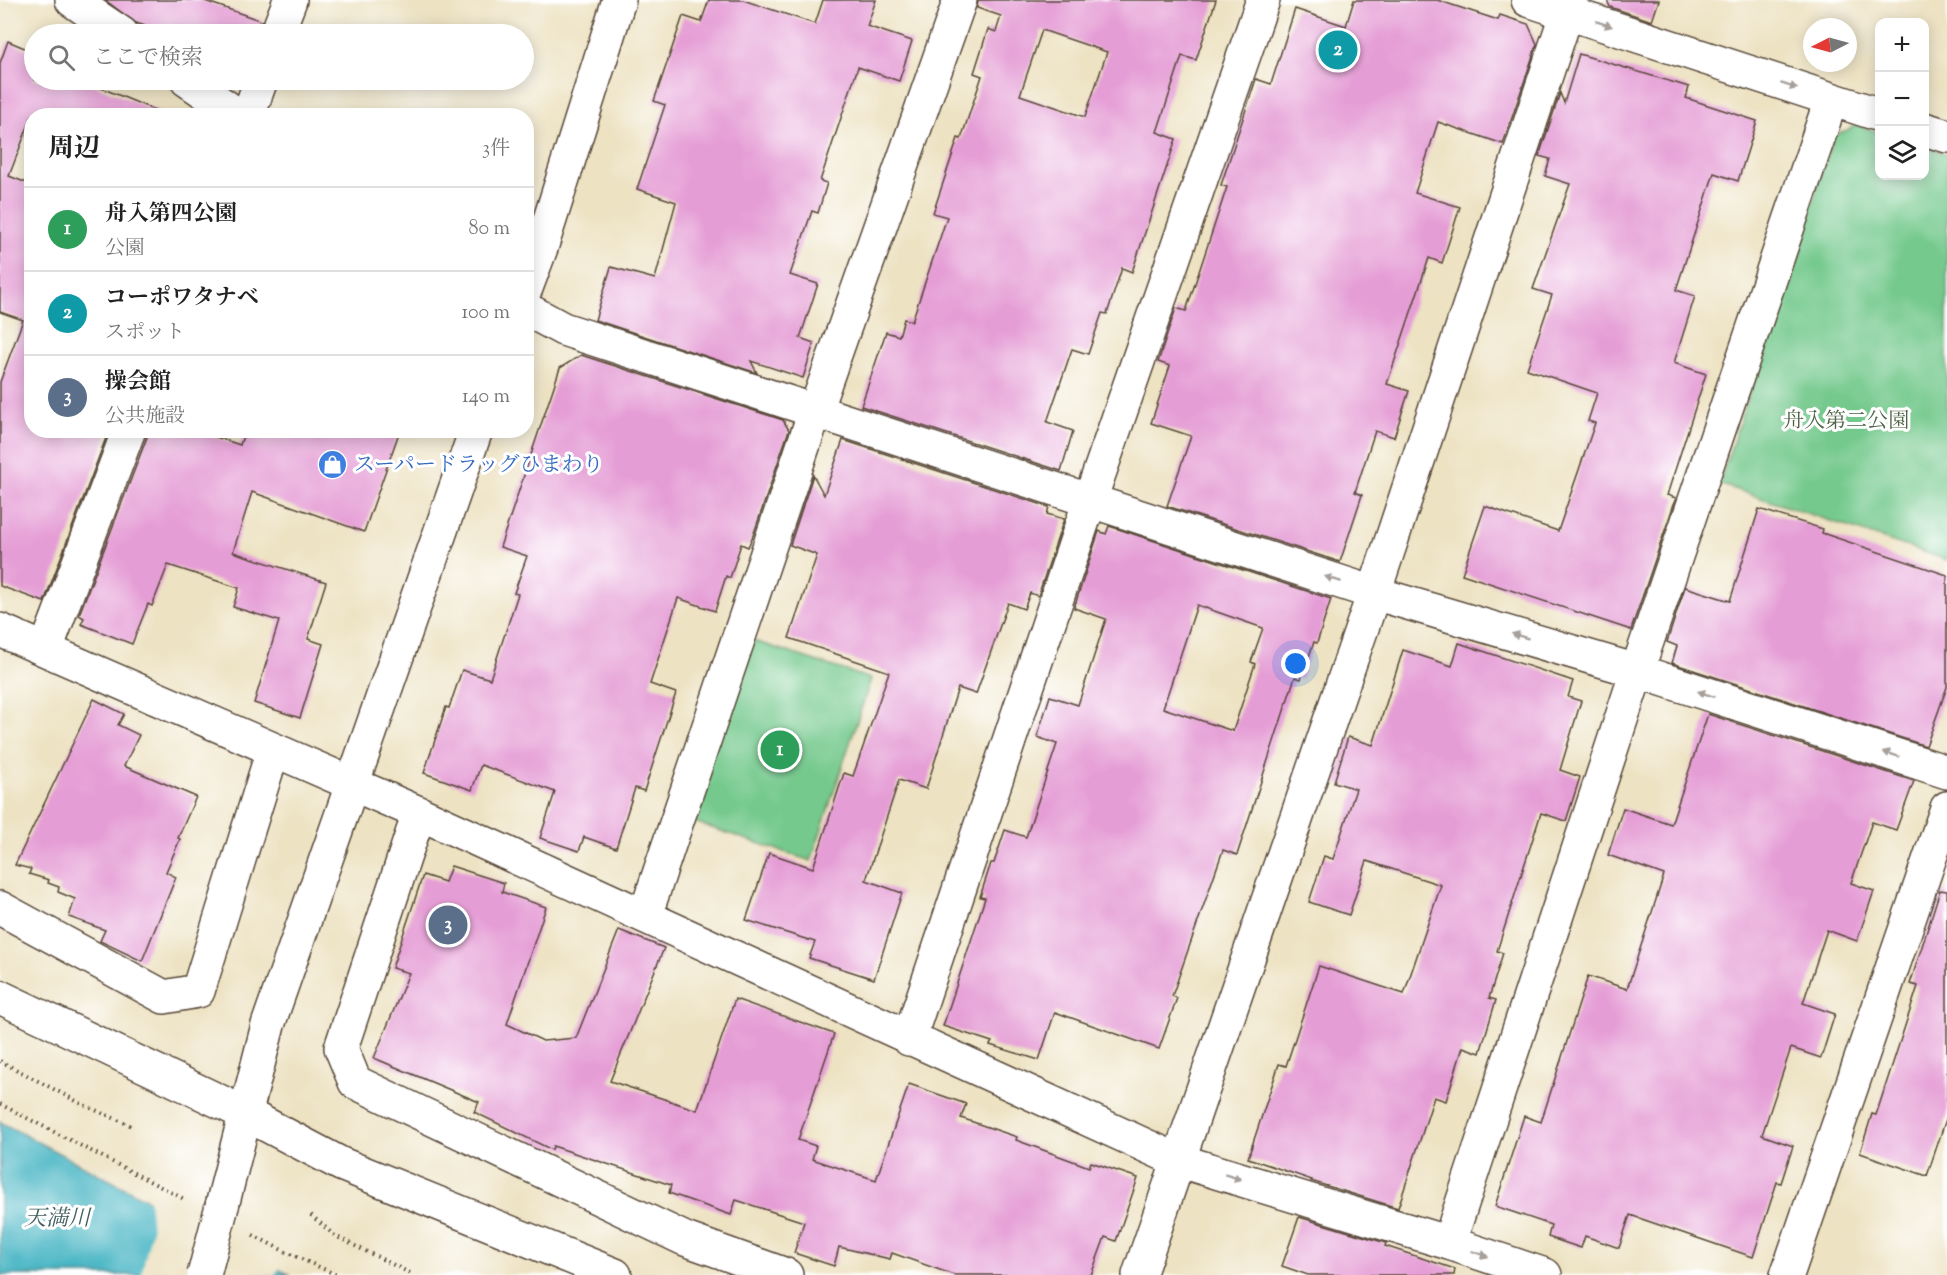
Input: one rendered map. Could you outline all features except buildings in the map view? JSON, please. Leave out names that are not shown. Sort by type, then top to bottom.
[{"type":"street","points":[[72,0],[107,24]]},
{"type":"street","points":[[281,24],[290,0]]},
{"type":"street","points":[[534,268],[619,0]]},
{"type":"street","points":[[645,916],[815,411],[960,0]]},
{"type":"street","points":[[909,1039],[1090,500],[1263,0]]},
{"type":"street","points":[[1528,0],[1569,6],[1875,113]]},
{"type":"street","points":[[1139,1275],[1374,593],[1569,6]]},
{"type":"street","points":[[202,90],[228,108]]},
{"type":"street","points":[[251,108],[257,90]]},
{"type":"street","points":[[1449,1243],[1636,671],[1832,100]]},
{"type":"street","points":[[1929,131],[1947,136]]},
{"type":"street","points":[[534,313],[563,328],[1374,593],[1636,671],[1947,772]]},
{"type":"street","points":[[46,650],[126,438]]},
{"type":"street","points":[[204,1275],[207,1204],[244,1113],[268,1025],[473,438]]},
{"type":"street","points":[[0,630],[419,813],[1177,1160],[1449,1243],[1545,1275]]},
{"type":"street","points":[[0,908],[164,997],[198,991],[273,750]]},
{"type":"street","points":[[1787,1275],[1947,808]]},
{"type":"street","points":[[419,813],[341,1048],[355,1082],[685,1239],[786,1275]]},
{"type":"street","points":[[0,997],[244,1113],[341,1164],[615,1275]]},
{"type":"path","points":[[0,1061],[134,1127]]},
{"type":"path","points":[[0,1104],[207,1204]]},
{"type":"path","points":[[310,1215],[335,1236],[414,1275]]},
{"type":"path","points":[[245,1231],[337,1275]]},
{"type":"green space","name":"舟入第二公園","points":[[1858,125],[1875,131],[1875,180],[1929,180],[1929,147],[1947,154],[1947,560],[1719,484],[1834,136]]},
{"type":"green space","points":[[748,639],[871,679],[811,861],[688,820]]},
{"type":"water","name":"天満川","points":[[0,1122],[282,1271],[291,1275],[0,1275]]},
{"type":"pier","points":[[149,1197],[281,1267],[274,1275],[141,1275],[152,1230]]},
{"type":"place","name":"コーポワタナベ","points":[[1338,50]]},
{"type":"place","name":"スーパードラッグひまわり","points":[[333,464]]},
{"type":"place","name":"舟入第四公園","points":[[780,750]]},
{"type":"place","name":"操会館","points":[[448,925]]}]
